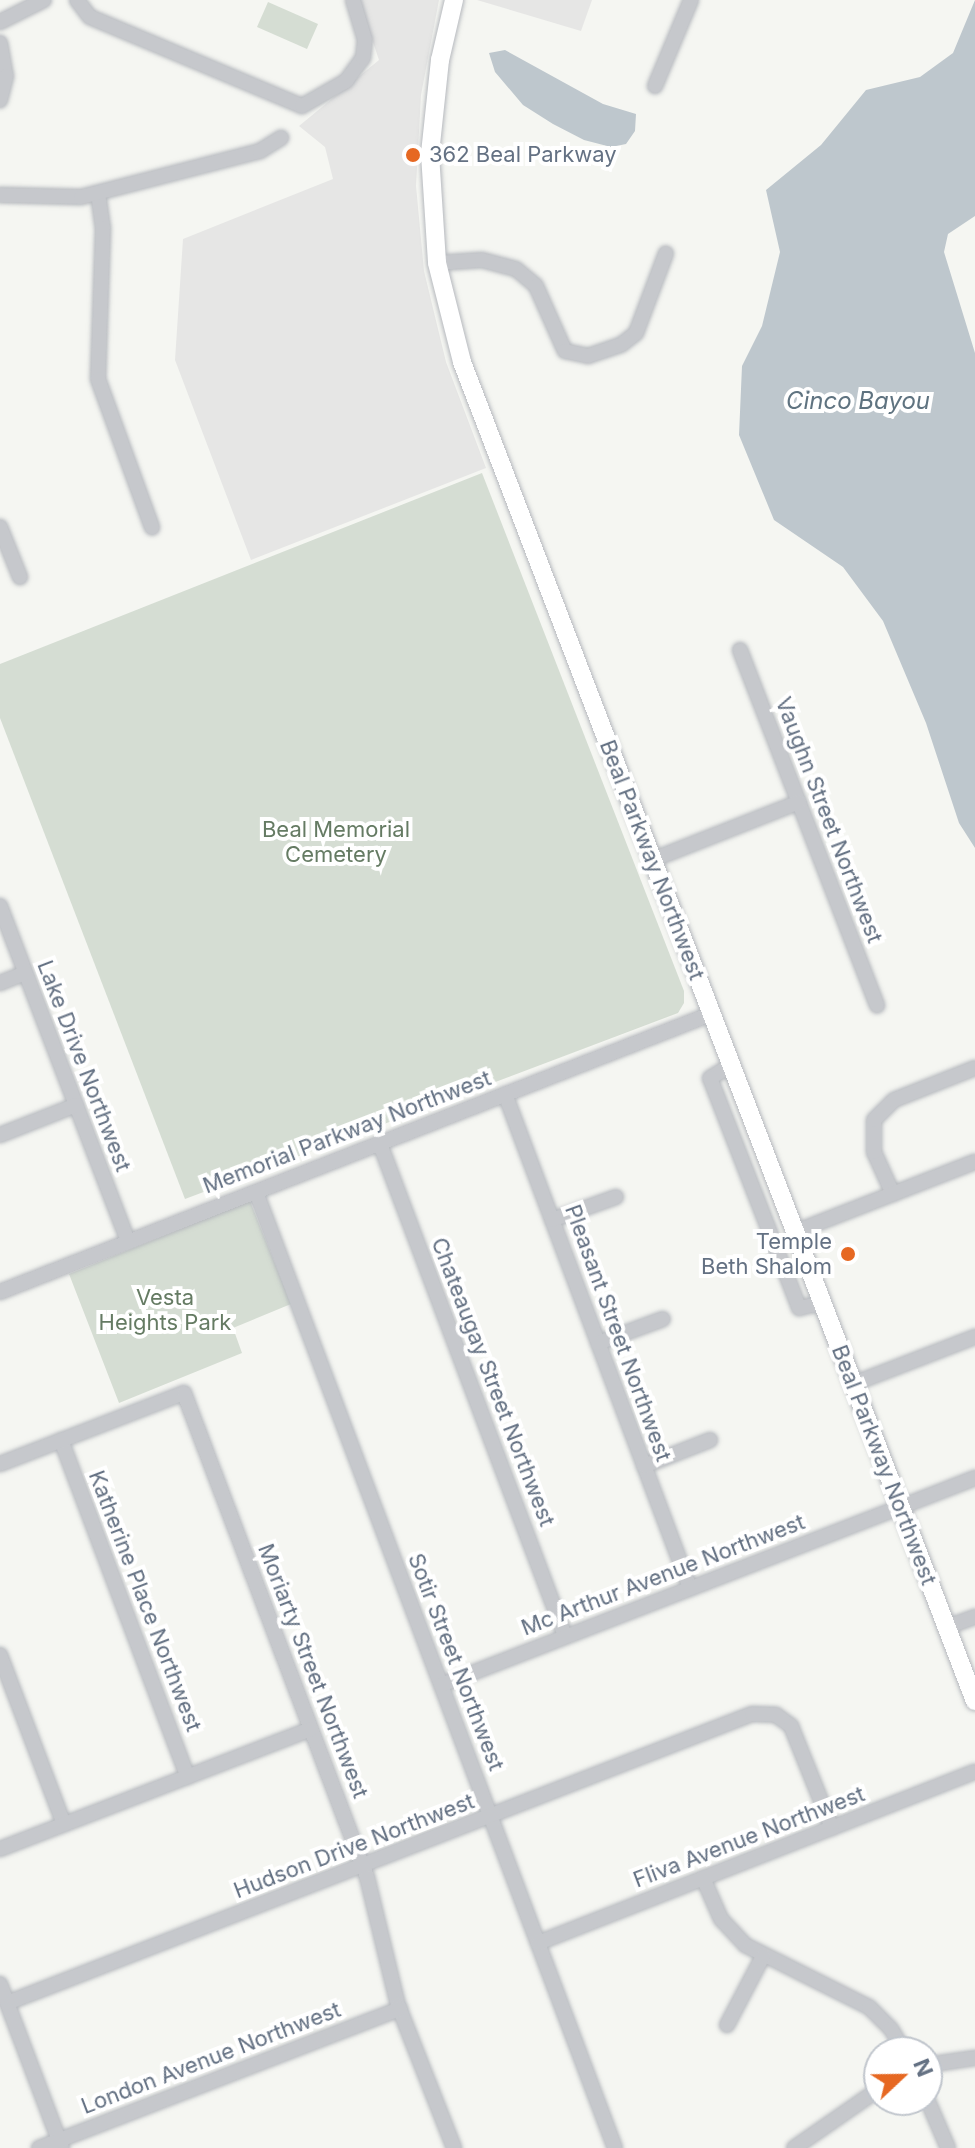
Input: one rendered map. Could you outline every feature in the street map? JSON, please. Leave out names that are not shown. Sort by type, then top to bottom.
[{"type":"main road","name":"Beal Parkway Northwest","points":[[454,0],[440,60],[430,162],[437,263],[462,362],[975,1701]]},
{"type":"street","points":[[0,22],[44,0]]},
{"type":"street","points":[[77,0],[90,17],[302,106],[346,81],[363,58],[365,40],[353,0]]},
{"type":"street","points":[[655,86],[688,1]]},
{"type":"street","points":[[0,43],[6,76],[0,100]]},
{"type":"street","points":[[0,195],[67,198],[98,193],[260,151],[281,138]]},
{"type":"street","points":[[98,193],[103,228],[98,379],[152,527]]},
{"type":"street","points":[[437,263],[491,260],[516,269],[536,286],[565,351],[588,356],[622,344],[636,333],[666,253]]},
{"type":"street","points":[[0,527],[20,577]]},
{"type":"street","name":"Vaughn Street Northwest","points":[[740,650],[877,1005]]},
{"type":"street","points":[[652,860],[799,802]]},
{"type":"street","name":"Lake Drive Northwest","points":[[0,906],[128,1242]]},
{"type":"street","points":[[0,983],[25,973]]},
{"type":"street","name":"Memorial Parkway Northwest","points":[[0,1292],[711,1014]]},
{"type":"street","points":[[731,1065],[710,1078],[799,1308],[822,1303]]},
{"type":"street","points":[[893,1194],[874,1152],[868,1117],[894,1100],[975,1068]]},
{"type":"street","name":"Pleasant Street Northwest","points":[[505,1094],[690,1588]]},
{"type":"street","points":[[0,1135],[76,1105]]},
{"type":"street","name":"Chateaugay Street Northwest","points":[[380,1144],[565,1636]]},
{"type":"street","points":[[795,1232],[975,1162]]},
{"type":"street","name":"Sotir Street Northwest","points":[[256,1192],[615,2148]]},
{"type":"street","points":[[552,1220],[616,1197]]},
{"type":"street","points":[[598,1343],[663,1319]]},
{"type":"street","points":[[853,1384],[975,1337]]},
{"type":"street","name":"Moriarty Street Northwest","points":[[61,1440],[184,1393],[363,1866],[400,2009],[451,2147]]},
{"type":"street","points":[[0,1464],[61,1440]]},
{"type":"street","name":"Katherine Place Northwest","points":[[61,1440],[188,1777]]},
{"type":"street","points":[[644,1466],[710,1440]]},
{"type":"street","name":"Mc Arthur Avenue Northwest","points":[[441,1685],[975,1478]]},
{"type":"street","points":[[947,1627],[975,1617]]},
{"type":"street","points":[[0,1655],[64,1824]]},
{"type":"street","name":"Hudson Drive Northwest","points":[[7,2003],[763,1713],[776,1715],[791,1726],[832,1828]]},
{"type":"street","points":[[0,1849],[311,1729]]},
{"type":"street","name":"Fliva Avenue Northwest","points":[[538,1943],[975,1772]]},
{"type":"street","points":[[703,1878],[712,1903],[728,1928],[763,1956],[869,2007],[895,2036]]},
{"type":"street","points":[[727,2025],[763,1956]]},
{"type":"street","points":[[0,1984],[61,2144]]},
{"type":"street","name":"London Avenue Northwest","points":[[39,2148],[61,2144],[400,2009]]},
{"type":"street","points":[[943,2063],[975,2058]]},
{"type":"street","points":[[794,2148],[863,2100]]},
{"type":"street","points":[[934,2116],[948,2148]]},
{"type":"shaded area","points":[[359,0],[439,0],[421,95],[416,186],[424,271],[446,362],[486,468],[251,560],[175,360],[183,239],[333,179],[325,147],[299,126],[379,60]]},
{"type":"shaded area","points":[[477,0],[592,0],[581,31]]},
{"type":"green space","points":[[268,2],[318,24],[307,49],[257,27]]},
{"type":"green space","name":"Beal Memorial Cemetery","points":[[482,473],[684,991],[684,1003],[678,1013],[185,1199],[0,718],[0,664]]},
{"type":"green space","name":"Vesta Heights Park","points":[[250,1201],[291,1304],[233,1328],[242,1353],[119,1403],[69,1274]]},
{"type":"water","name":"Cinco Bayou","points":[[975,0],[975,216],[948,234],[944,252],[975,353],[975,848],[959,823],[926,723],[883,621],[843,567],[774,520],[739,435],[742,366],[762,326],[780,252],[766,190],[821,145],[866,90],[920,77],[953,53]]},
{"type":"water","points":[[505,50],[603,104],[636,114],[635,131],[626,144],[611,147],[584,140],[523,105],[495,72],[489,53]]},
{"type":"place","name":"362 Beal Parkway","points":[[413,155]]},
{"type":"place","name":"Temple Beth Shalom","points":[[848,1254]]}]
